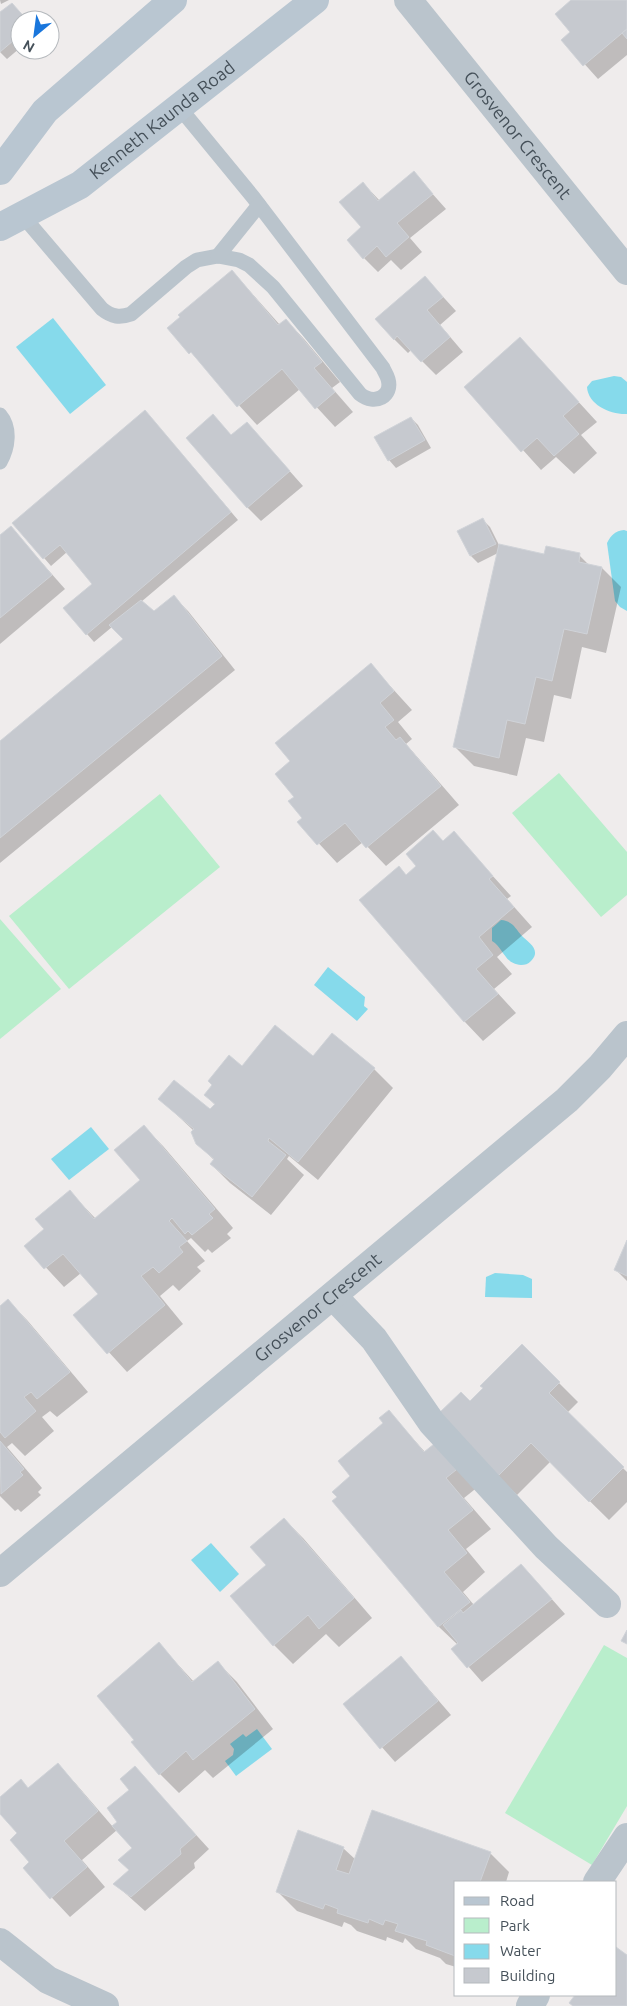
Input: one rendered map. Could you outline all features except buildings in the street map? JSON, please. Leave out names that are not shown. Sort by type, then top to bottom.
[{"type":"main road","points":[[0,172],[45,111],[173,0]]},
{"type":"main road","name":"Kenneth Kaunda Road","points":[[11,221],[80,185],[315,0]]},
{"type":"street","name":"Grosvenor Crescent","points":[[408,0],[627,271]]},
{"type":"street","name":"Grosvenor Crescent","points":[[0,1574],[567,1100],[600,1067],[627,1035]]},
{"type":"street","points":[[333,1296],[374,1339],[432,1423],[546,1547],[607,1604]]},
{"type":"street","points":[[598,1881],[627,1837]]},
{"type":"street","points":[[0,1942],[48,1980],[105,2006]]},
{"type":"lane","points":[[11,221],[102,309],[109,314],[117,316],[131,314],[186,267],[197,260],[218,256],[240,260],[249,265],[273,287],[360,394],[371,400],[384,396],[388,390],[389,380],[383,368],[259,205],[179,107]]},
{"type":"lane","points":[[218,256],[259,205]]},
{"type":"lane","points":[[0,415],[3,418],[8,442],[0,462]]},
{"type":"green space","points":[[559,773],[627,852],[627,895],[601,917],[512,813]]},
{"type":"green space","points":[[160,794],[220,867],[69,989],[9,916]]},
{"type":"green space","points":[[0,919],[61,989],[0,1039]]},
{"type":"green space","points":[[604,1645],[627,1658],[627,1806],[592,1865],[505,1813]]},
{"type":"water","points":[[53,318],[106,385],[70,414],[16,347]]},
{"type":"water","points":[[614,376],[621,377],[627,382],[627,414],[614,413],[601,408],[591,399],[588,393],[587,387],[592,381]]},
{"type":"water","points":[[624,530],[627,531],[627,611],[615,601],[607,543],[614,534]]},
{"type":"water","points":[[501,920],[511,923],[535,950],[534,957],[529,963],[521,965],[511,962],[492,941],[492,928]]},
{"type":"water","points":[[328,967],[365,997],[364,1006],[368,1009],[357,1021],[314,985]]},
{"type":"water","points":[[91,1127],[109,1149],[69,1180],[51,1159]]},
{"type":"water","points":[[495,1273],[523,1275],[532,1279],[532,1298],[485,1297],[486,1277]]},
{"type":"water","points":[[211,1543],[239,1574],[220,1592],[191,1560]]},
{"type":"water","points":[[257,1729],[272,1749],[236,1776],[225,1761],[233,1755],[234,1749],[230,1744],[243,1734],[246,1737]]}]
